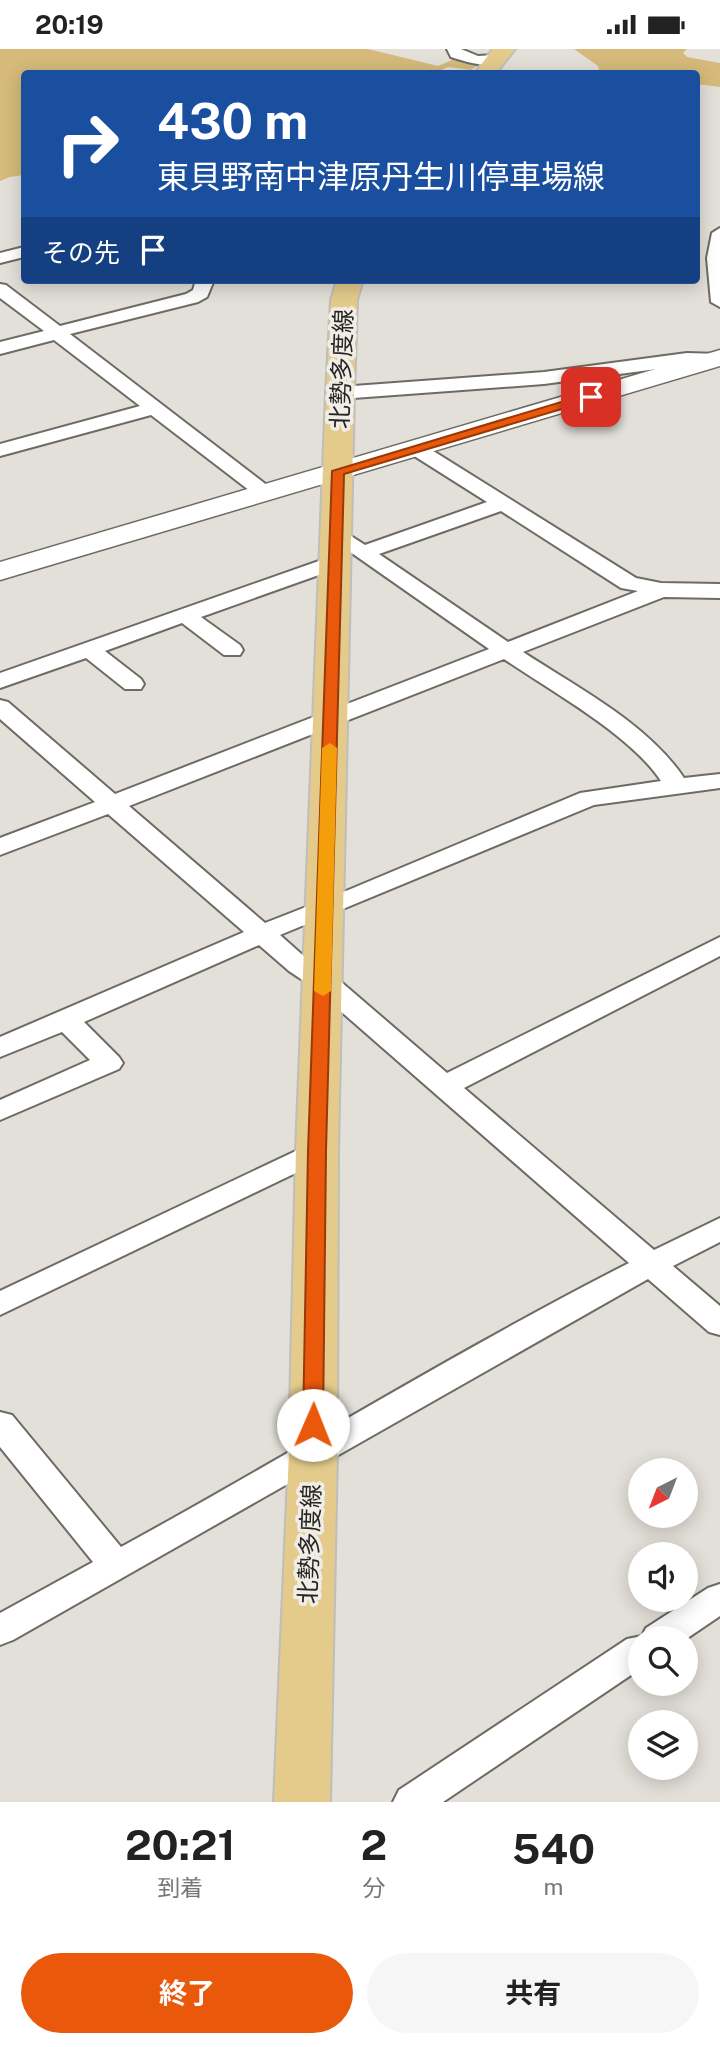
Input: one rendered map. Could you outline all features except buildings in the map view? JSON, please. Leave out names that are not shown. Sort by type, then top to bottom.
[{"type":"main road","name":"北勢多度線","points":[[302,1802],[313,1452],[324,908],[331,717],[345,549],[338,471],[344,300],[349,284]]},
{"type":"main road","points":[[0,571],[718,358]]},
{"type":"street","points":[[454,49],[456,54],[477,60],[495,61]]},
{"type":"street","points":[[720,233],[717,240],[720,302]]},
{"type":"street","points":[[0,258],[21,253]]},
{"type":"street","points":[[700,265],[718,266]]},
{"type":"street","points":[[0,348],[192,298],[201,293],[204,284]]},
{"type":"street","points":[[0,289],[265,493]]},
{"type":"street","points":[[340,393],[544,378],[687,359],[718,358]]},
{"type":"street","points":[[0,450],[155,408]]},
{"type":"street","points":[[415,448],[629,583],[661,590],[720,591]]},
{"type":"street","points":[[0,681],[185,615],[345,549],[502,504]]},
{"type":"street","points":[[345,549],[506,650],[641,743],[660,761],[677,787]]},
{"type":"street","points":[[0,847],[661,590]]},
{"type":"street","points":[[185,615],[232,650]]},
{"type":"street","points":[[88,649],[133,684]]},
{"type":"street","points":[[0,707],[298,965],[323,981],[720,1324]]},
{"type":"street","points":[[0,1048],[569,804],[599,796],[720,782]]},
{"type":"street","points":[[445,1086],[720,945]]},
{"type":"street","points":[[0,1111],[109,1062],[65,1019]]},
{"type":"street","points":[[0,1304],[317,1151]]},
{"type":"street","points":[[0,1630],[248,1493],[313,1452],[608,1287],[654,1266],[720,1229]]},
{"type":"street","points":[[0,1424],[116,1566]]},
{"type":"street","points":[[677,1626],[720,1598]]},
{"type":"street","points":[[412,1802],[628,1658]]},
{"type":"shaded area","points":[[0,49],[368,49],[438,66],[452,60],[477,63],[471,70],[448,67],[442,70],[21,70],[21,175],[0,181]]},
{"type":"shaded area","points":[[574,49],[687,49],[683,53],[687,57],[720,63],[720,87],[700,84],[700,70],[599,70],[598,66]]},
{"type":"slow traffic","points":[[323,991],[330,748]]},
{"type":"route","points":[[313,1425],[317,1151],[338,471],[591,397]]}]
